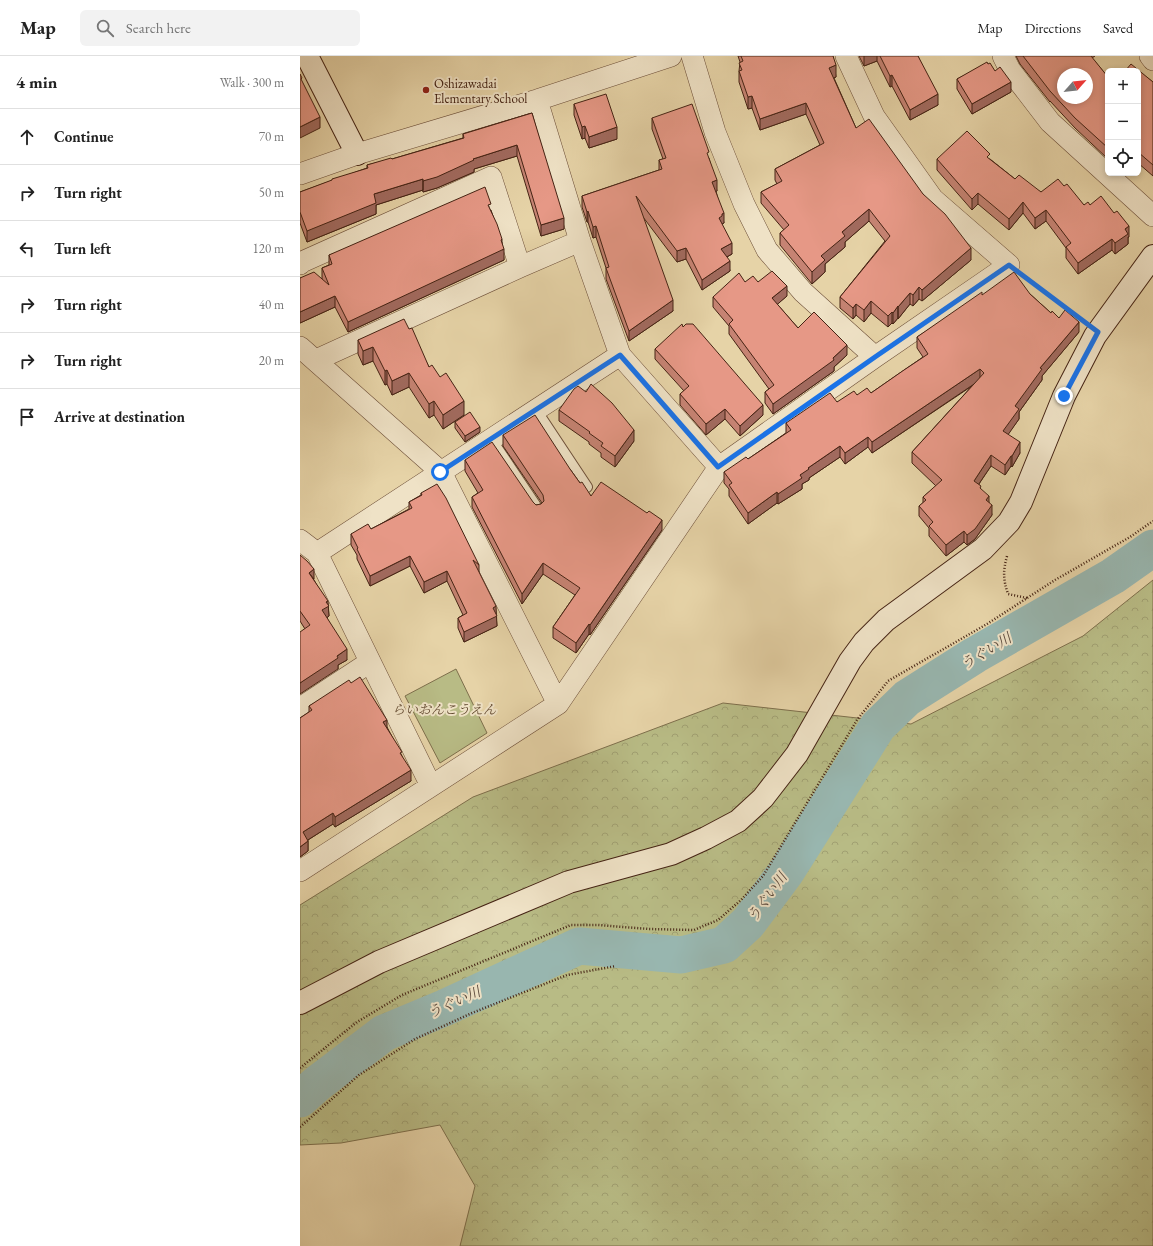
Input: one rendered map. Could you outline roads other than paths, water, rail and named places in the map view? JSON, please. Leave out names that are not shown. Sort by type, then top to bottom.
[{"type":"street","points":[[307,56],[357,154]]},
{"type":"street","points":[[300,174],[357,154],[537,100],[671,56]]},
{"type":"street","points":[[692,56],[715,132],[744,204],[767,250],[803,292],[875,357]]},
{"type":"street","points":[[300,871],[558,704],[718,467],[1009,265],[933,199],[874,116],[846,56]]},
{"type":"street","points":[[1003,56],[1010,70],[1050,122],[1153,216]]},
{"type":"street","points":[[1150,56],[1153,60]]},
{"type":"street","points":[[537,100],[580,241],[620,355],[718,467]]},
{"type":"street","points":[[300,264],[491,177],[520,267]]},
{"type":"street","points":[[316,360],[580,241]]},
{"type":"street","points":[[300,1004],[379,962],[569,882],[671,854],[738,821],[763,798],[797,754],[850,661],[864,642],[886,620],[984,549],[1009,522],[1021,502],[1064,396],[1098,332],[1153,256]]},
{"type":"street","points":[[300,346],[440,472],[558,704]]},
{"type":"street","points":[[317,553],[620,355]]},
{"type":"street","points":[[300,540],[317,553],[431,786]]},
{"type":"street","points":[[300,708],[370,662]]},
{"type":"lane","points":[[536,410],[587,487]]},
{"type":"lane","points":[[491,439],[538,510]]},
{"type":"waterway","name":"うぐい川","points":[[300,1099],[318,1083],[384,1033],[444,1008],[579,946],[681,955],[724,945],[748,923],[786,872],[878,726],[907,698],[975,655],[1113,576],[1153,548]]},
{"type":"place","name":"Oshizawadai Elementary School","points":[[426,90]]},
{"type":"park label","name":"らいおんこうえん","points":[[444,709]]}]
